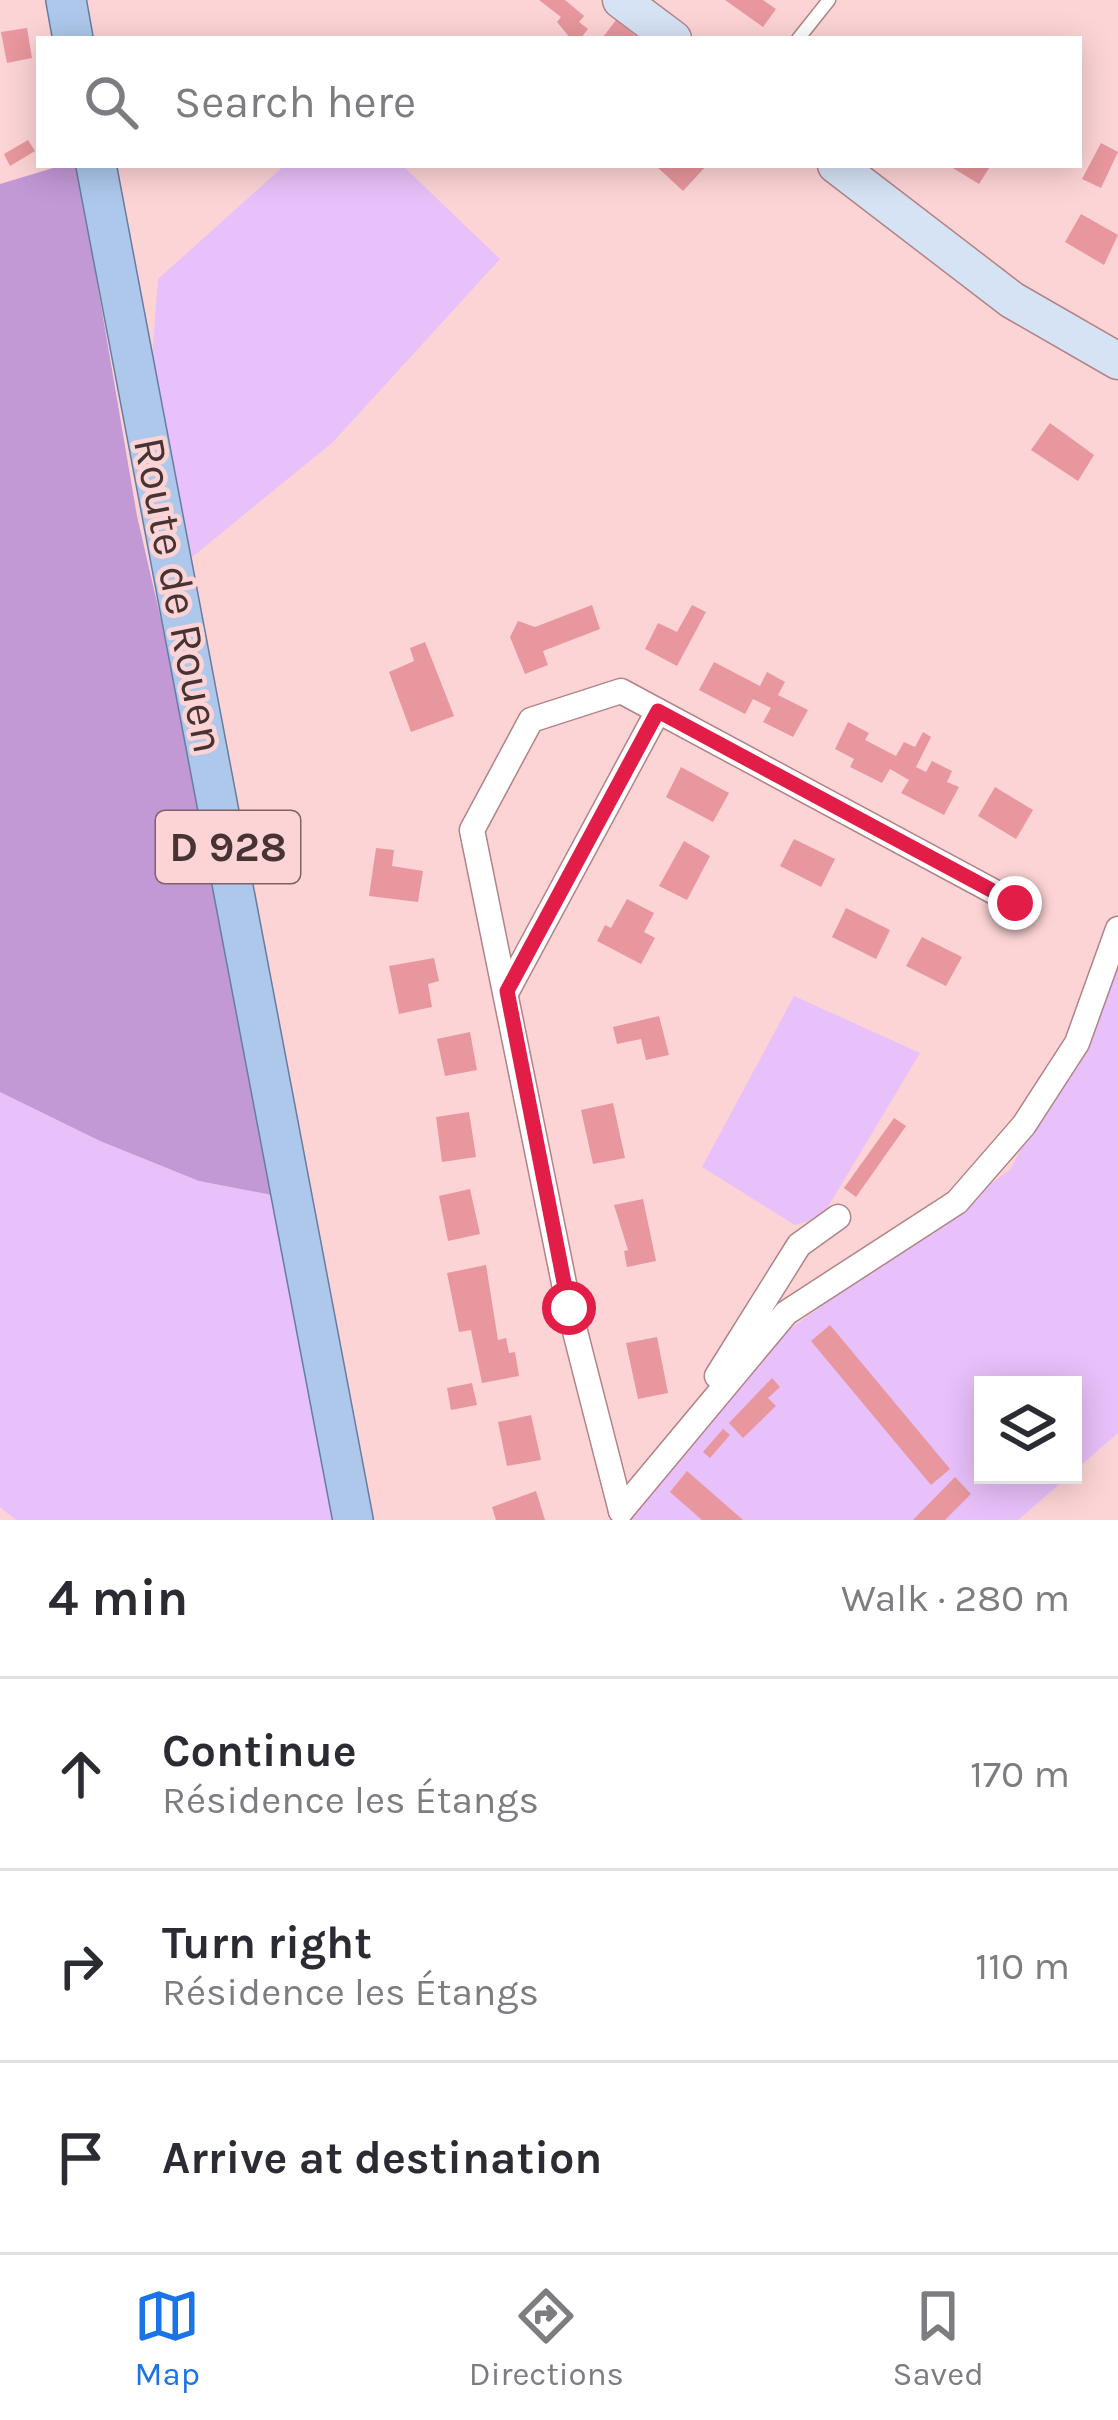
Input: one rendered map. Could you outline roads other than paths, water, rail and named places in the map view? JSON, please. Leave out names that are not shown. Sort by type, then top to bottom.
[{"type":"main road","points":[[66,0],[72,36]]},
{"type":"main road","points":[[621,0],[670,36]]},
{"type":"main road","name":"Route de Rouen","points":[[97,168],[353,1520]]},
{"type":"main road","points":[[840,168],[1012,300],[1118,361]]},
{"type":"street","points":[[618,1516],[569,1308],[472,830],[531,720],[621,691],[1015,903]]},
{"type":"street","points":[[507,991],[658,711]]},
{"type":"street","points":[[618,1516],[787,1313],[957,1202],[1024,1125],[1077,1043],[1118,928]]},
{"type":"street","points":[[618,1516],[718,1375],[799,1245],[838,1217]]},
{"type":"lane","points":[[800,36],[829,0]]}]
